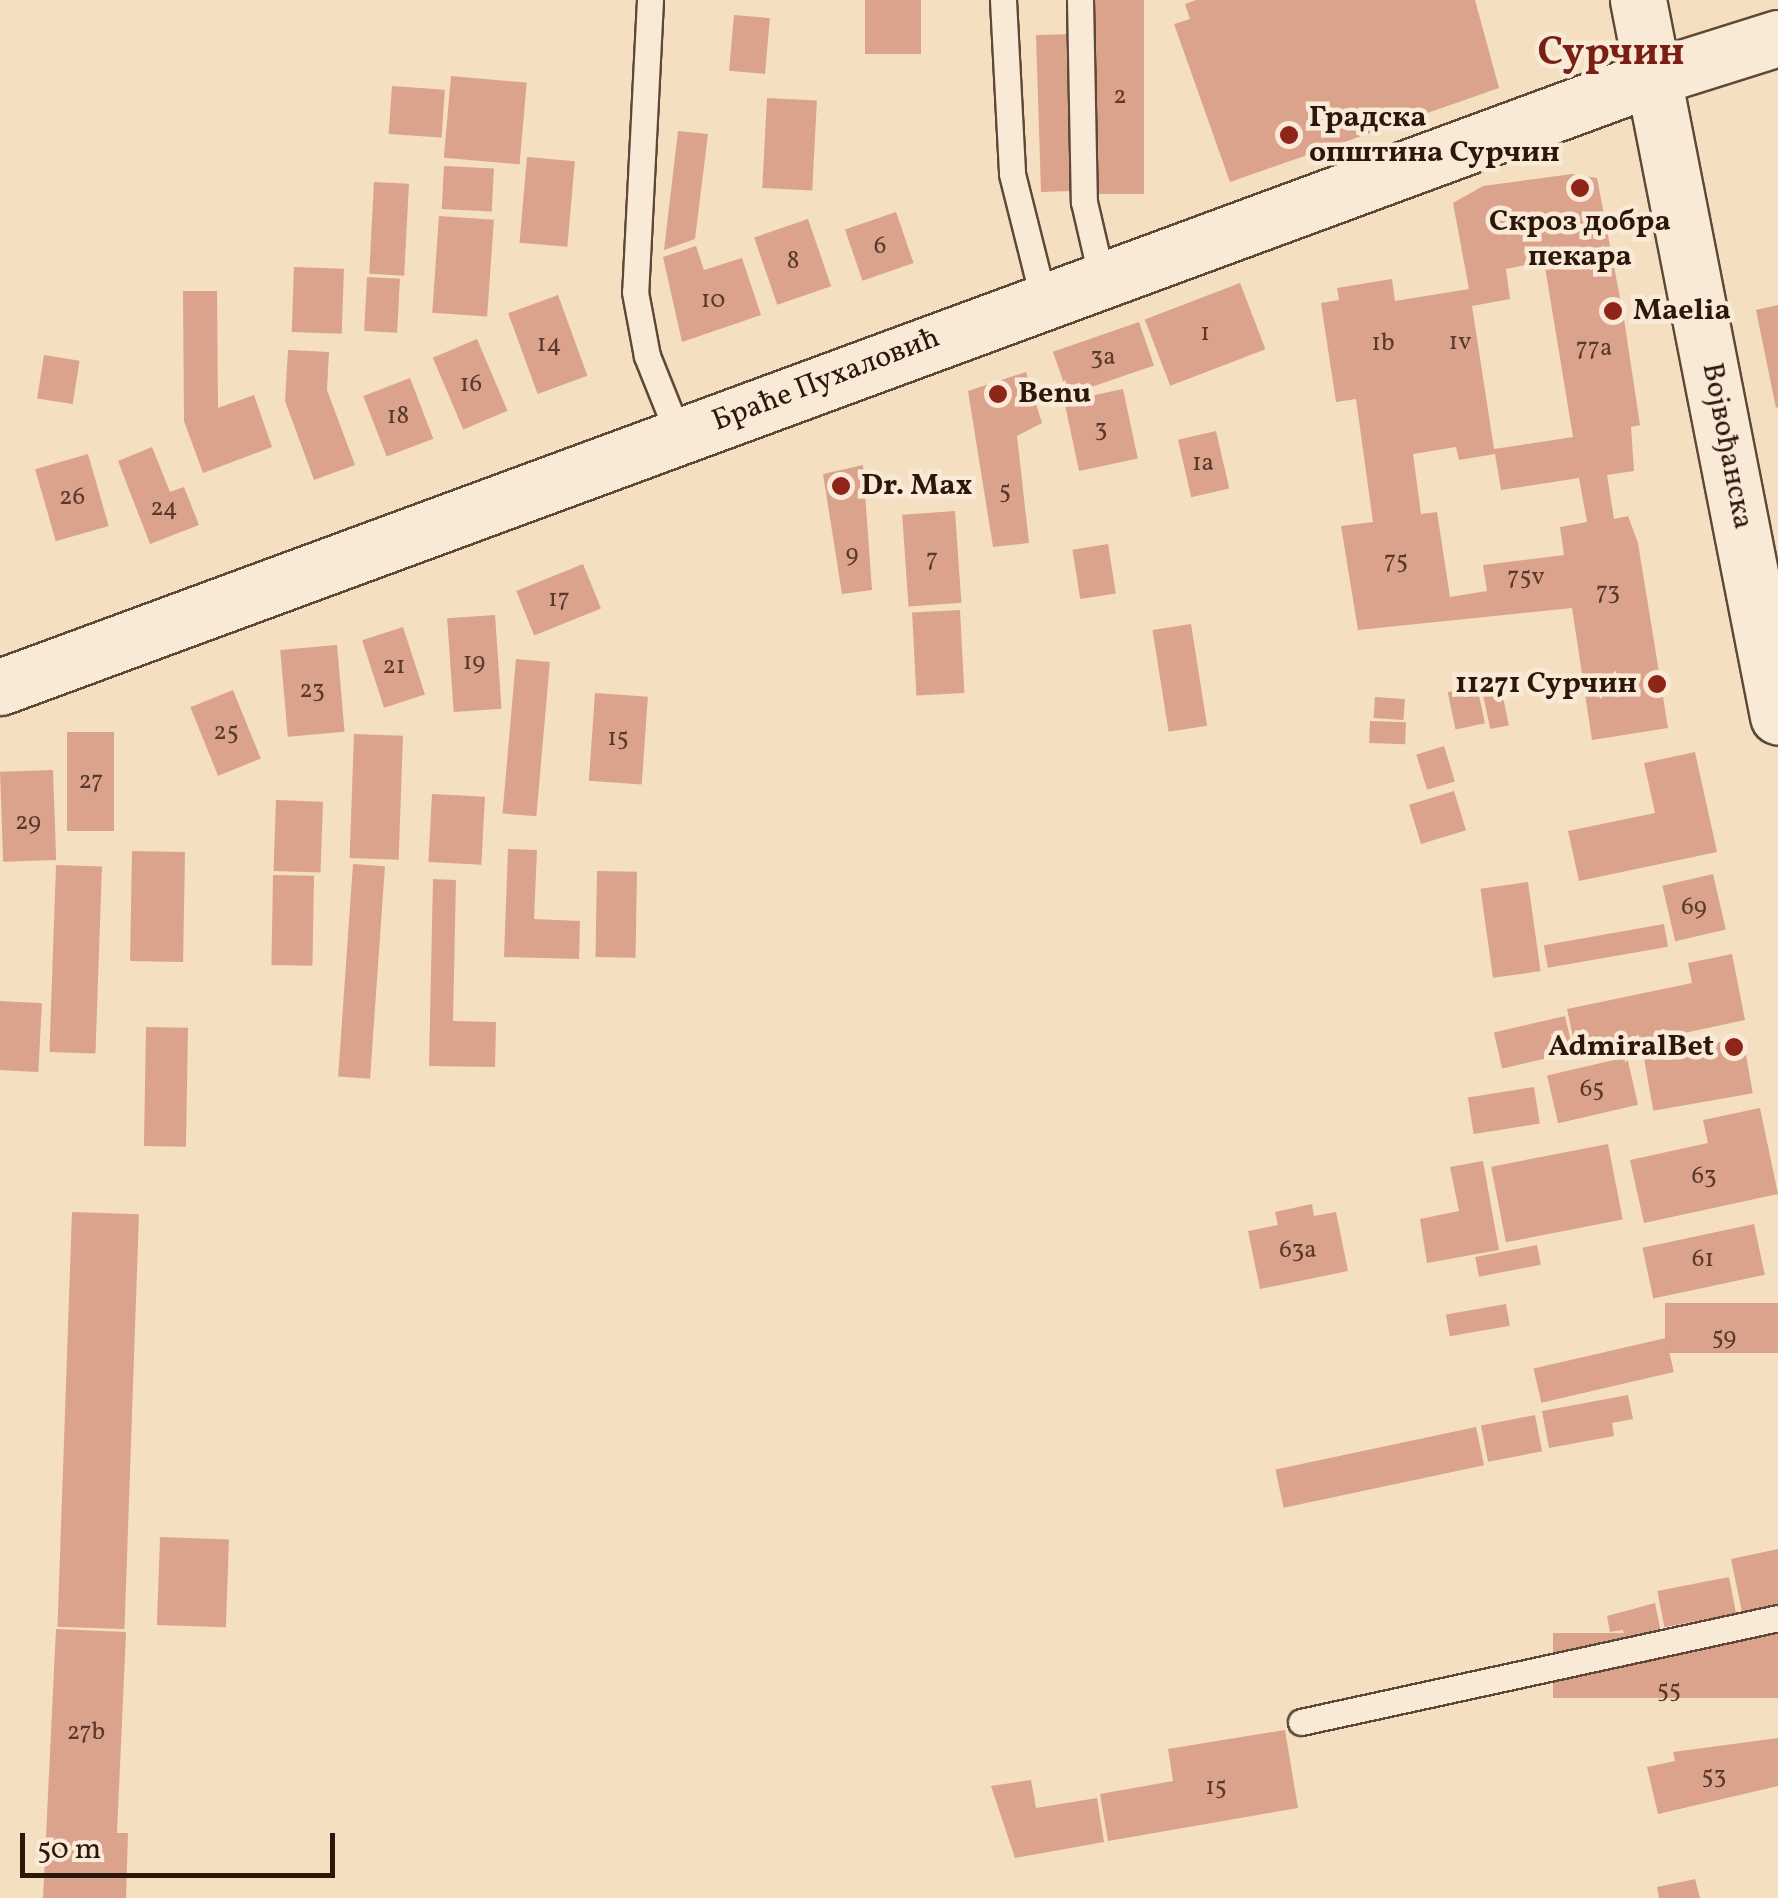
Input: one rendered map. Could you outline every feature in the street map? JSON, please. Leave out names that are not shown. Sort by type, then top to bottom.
[{"type":"main road","name":"Војвођанска","points":[[1638,0],[1778,716]]},
{"type":"main road","name":"Браће Пухаловић","points":[[0,686],[679,436],[1043,296],[1654,77],[1778,38]]},
{"type":"lane","points":[[650,0],[635,292],[646,356],[679,436]]},
{"type":"lane","points":[[1003,0],[1012,174],[1043,296]]},
{"type":"lane","points":[[1080,0],[1084,202],[1102,275]]},
{"type":"lane","points":[[1301,1722],[1778,1618]]},
{"type":"building","points":[[865,0],[921,0],[921,54],[865,54]]},
{"type":"building","points":[[1095,0],[1144,0],[1144,194],[1095,194]]},
{"type":"building","name":"Градска општина Сурчин","points":[[1196,0],[1475,0],[1499,88],[1230,182],[1174,24],[1190,19],[1185,4]]},
{"type":"building","points":[[734,15],[770,18],[765,74],[729,71]]},
{"type":"building","points":[[1074,34],[1072,191],[1041,192],[1036,35]]},
{"type":"building","points":[[451,76],[527,83],[520,164],[444,158]]},
{"type":"building","points":[[392,86],[445,90],[442,138],[389,134]]},
{"type":"building","points":[[767,98],[817,101],[812,190],[762,188]]},
{"type":"building","points":[[678,131],[708,134],[695,239],[664,250]]},
{"type":"building","points":[[527,157],[575,161],[567,247],[520,243]]},
{"type":"building","points":[[444,166],[494,169],[492,212],[442,209]]},
{"type":"building","points":[[1572,174],[1597,178],[1640,425],[1631,427],[1634,471],[1607,475],[1614,519],[1628,516],[1638,543],[1668,728],[1592,740],[1572,608],[1358,630],[1341,526],[1373,522],[1356,399],[1336,402],[1321,303],[1339,300],[1337,288],[1392,279],[1395,301],[1469,289],[1453,203],[1483,186]],"holes":[[[1544,261],[1573,437],[1494,449],[1472,306],[1510,299],[1506,269]],[[1456,447],[1459,460],[1495,454],[1501,490],[1579,478],[1587,522],[1560,527],[1564,555],[1483,565],[1487,591],[1450,597],[1437,512],[1421,514],[1413,454]]]},
{"type":"building","points":[[374,182],[409,184],[404,276],[369,274]]},
{"type":"building","points":[[896,212],[914,263],[863,281],[845,230]]},
{"type":"building","points":[[439,216],[494,220],[487,317],[432,313]]},
{"type":"building","points":[[808,219],[831,286],[777,305],[754,238]]},
{"type":"building","points":[[696,246],[704,270],[742,258],[761,315],[682,342],[663,257]]},
{"type":"building","points":[[294,267],[344,269],[342,334],[292,332]]},
{"type":"building","points":[[367,277],[400,279],[397,333],[364,331]]},
{"type":"building","points":[[1240,283],[1265,349],[1170,386],[1145,320]]},
{"type":"building","points":[[183,291],[217,291],[218,408],[254,395],[272,447],[203,473],[184,421]]},
{"type":"building","points":[[558,295],[587,376],[538,394],[508,313]]},
{"type":"building","points":[[1778,305],[1778,407],[1776,408],[1756,310]]},
{"type":"building","points":[[1139,322],[1154,365],[1068,395],[1053,352]]},
{"type":"building","points":[[477,339],[507,411],[463,430],[433,358]]},
{"type":"building","points":[[288,350],[329,352],[327,390],[355,465],[314,480],[285,401]]},
{"type":"building","points":[[44,355],[80,361],[73,404],[37,398]]},
{"type":"building","points":[[1026,372],[1042,423],[1017,436],[1029,543],[993,547],[968,391]]},
{"type":"building","points":[[410,378],[433,439],[387,457],[363,396]]},
{"type":"building","points":[[1123,389],[1138,458],[1079,471],[1064,401]]},
{"type":"building","points":[[1216,431],[1229,488],[1191,497],[1178,440]]},
{"type":"building","points":[[152,447],[170,492],[184,487],[199,525],[150,544],[118,461]]},
{"type":"building","points":[[88,454],[109,526],[56,541],[35,469]]},
{"type":"building","points":[[863,465],[872,590],[842,594],[823,474]]},
{"type":"building","points":[[955,511],[961,603],[909,606],[902,515]]},
{"type":"building","points":[[1108,544],[1116,593],[1080,599],[1072,550]]},
{"type":"building","points":[[583,564],[601,609],[534,635],[516,591]]},
{"type":"building","points":[[960,610],[964,693],[916,695],[912,613]]},
{"type":"building","points":[[495,615],[502,709],[454,712],[447,618]]},
{"type":"building","points":[[1191,624],[1207,726],[1169,732],[1152,630]]},
{"type":"building","points":[[403,627],[425,695],[384,708],[362,640]]},
{"type":"building","points":[[337,645],[345,732],[288,737],[280,650]]},
{"type":"building","points":[[516,659],[550,662],[536,816],[502,813]]},
{"type":"building","points":[[1477,686],[1485,723],[1456,729],[1448,692]]},
{"type":"building","points":[[1501,688],[1509,725],[1490,729],[1482,692]]},
{"type":"building","points":[[233,690],[261,759],[218,776],[190,707]]},
{"type":"building","points":[[595,693],[648,697],[642,784],[589,781]]},
{"type":"building","points":[[1375,697],[1405,699],[1403,720],[1374,718]]},
{"type":"building","points":[[1370,721],[1406,722],[1405,744],[1369,743]]},
{"type":"building","points":[[67,732],[114,732],[114,831],[67,831]]},
{"type":"building","points":[[354,734],[403,736],[399,860],[350,858]]},
{"type":"building","points":[[1444,746],[1455,781],[1427,790],[1416,754]]},
{"type":"building","points":[[1695,752],[1717,852],[1579,881],[1568,831],[1655,813],[1644,763]]},
{"type":"building","points":[[53,770],[56,860],[3,862],[0,772]]},
{"type":"building","points":[[1454,791],[1466,830],[1421,844],[1409,805]]},
{"type":"building","points":[[432,794],[485,797],[481,865],[428,862]]},
{"type":"building","points":[[276,800],[323,802],[320,873],[274,871]]},
{"type":"building","points":[[508,849],[537,850],[534,919],[580,921],[579,959],[504,957]]},
{"type":"building","points":[[132,851],[185,852],[183,962],[130,961]]},
{"type":"building","points":[[353,864],[385,866],[370,1079],[338,1076]]},
{"type":"building","points":[[56,865],[102,867],[95,1053],[49,1052]]},
{"type":"building","points":[[597,871],[637,872],[635,958],[595,957]]},
{"type":"building","points":[[1713,874],[1726,930],[1675,941],[1662,886]]},
{"type":"building","points":[[273,875],[314,876],[312,966],[271,965]]},
{"type":"building","points":[[433,879],[456,880],[453,1021],[496,1022],[495,1067],[429,1066]]},
{"type":"building","points":[[1528,882],[1541,971],[1493,978],[1480,889]]},
{"type":"building","points":[[1664,924],[1668,947],[1548,968],[1544,945]]},
{"type":"building","points":[[1732,954],[1745,1020],[1577,1056],[1567,1009],[1692,983],[1688,963]]},
{"type":"building","points":[[0,1001],[42,1003],[38,1072],[0,1070]]},
{"type":"building","points":[[1565,1016],[1573,1052],[1502,1068],[1494,1032]]},
{"type":"building","points":[[146,1027],[188,1028],[186,1147],[144,1146]]},
{"type":"building","points":[[1743,1038],[1753,1093],[1653,1111],[1644,1056]]},
{"type":"building","points":[[1627,1057],[1638,1105],[1558,1123],[1547,1075]]},
{"type":"building","points":[[1534,1087],[1540,1124],[1474,1134],[1468,1097]]},
{"type":"building","points":[[1760,1108],[1778,1194],[1644,1223],[1630,1160],[1708,1143],[1703,1120]]},
{"type":"building","points":[[1608,1144],[1623,1220],[1506,1242],[1491,1167]]},
{"type":"building","points":[[1483,1161],[1499,1250],[1427,1263],[1420,1219],[1459,1211],[1450,1167]]},
{"type":"building","points":[[1312,1204],[1314,1216],[1336,1212],[1348,1271],[1260,1289],[1248,1231],[1278,1225],[1275,1212]]},
{"type":"building","points":[[72,1212],[139,1214],[124,1629],[58,1627]]},
{"type":"building","points":[[1754,1224],[1765,1275],[1653,1299],[1642,1248]]},
{"type":"building","points":[[1537,1245],[1541,1265],[1479,1277],[1475,1257]]},
{"type":"building","points":[[1665,1303],[1778,1303],[1778,1353],[1665,1353]]},
{"type":"building","points":[[1506,1304],[1510,1326],[1450,1336],[1446,1315]]},
{"type":"building","points":[[1666,1338],[1674,1372],[1541,1403],[1533,1369]]},
{"type":"building","points":[[1628,1395],[1633,1419],[1612,1423],[1614,1436],[1549,1448],[1542,1411]]},
{"type":"building","points":[[1535,1415],[1542,1451],[1488,1462],[1481,1425]]},
{"type":"building","points":[[1476,1427],[1484,1465],[1284,1508],[1275,1470]]},
{"type":"building","points":[[160,1537],[229,1539],[226,1627],[157,1625]]},
{"type":"building","points":[[1778,1549],[1778,1604],[1742,1612],[1731,1559]]},
{"type":"building","points":[[1729,1577],[1736,1613],[1664,1627],[1657,1591]]},
{"type":"building","points":[[1655,1603],[1661,1633],[1625,1640],[1623,1630],[1610,1632],[1607,1616]]},
{"type":"building","points":[[56,1629],[126,1632],[117,1833],[128,1833],[126,1898],[43,1898]]},
{"type":"building","points":[[1553,1633],[1778,1633],[1778,1698],[1553,1698]]},
{"type":"building","points":[[1285,1730],[1298,1808],[1108,1841],[1100,1794],[1173,1781],[1168,1749]]},
{"type":"building","points":[[1778,1738],[1778,1786],[1658,1814],[1647,1767],[1675,1761],[1673,1752]]},
{"type":"building","points":[[1031,1780],[1036,1808],[1097,1798],[1104,1842],[1015,1858],[991,1786]]},
{"type":"building","points":[[1695,1879],[1700,1898],[1659,1898],[1657,1887]]},
{"type":"place","name":"Градска општина Сурчин","points":[[1289,135]]},
{"type":"place","name":"Скроз добра пекара","points":[[1580,188]]},
{"type":"place","name":"Maelia","points":[[1613,311]]},
{"type":"place","name":"Benu","points":[[998,394]]},
{"type":"place","name":"Dr. Max","points":[[841,486]]},
{"type":"place","name":"11271 Сурчин","points":[[1657,684]]},
{"type":"place","name":"AdmiralBet","points":[[1734,1047]]},
{"type":"district","name":"Сурчин","points":[[1611,54]]}]
